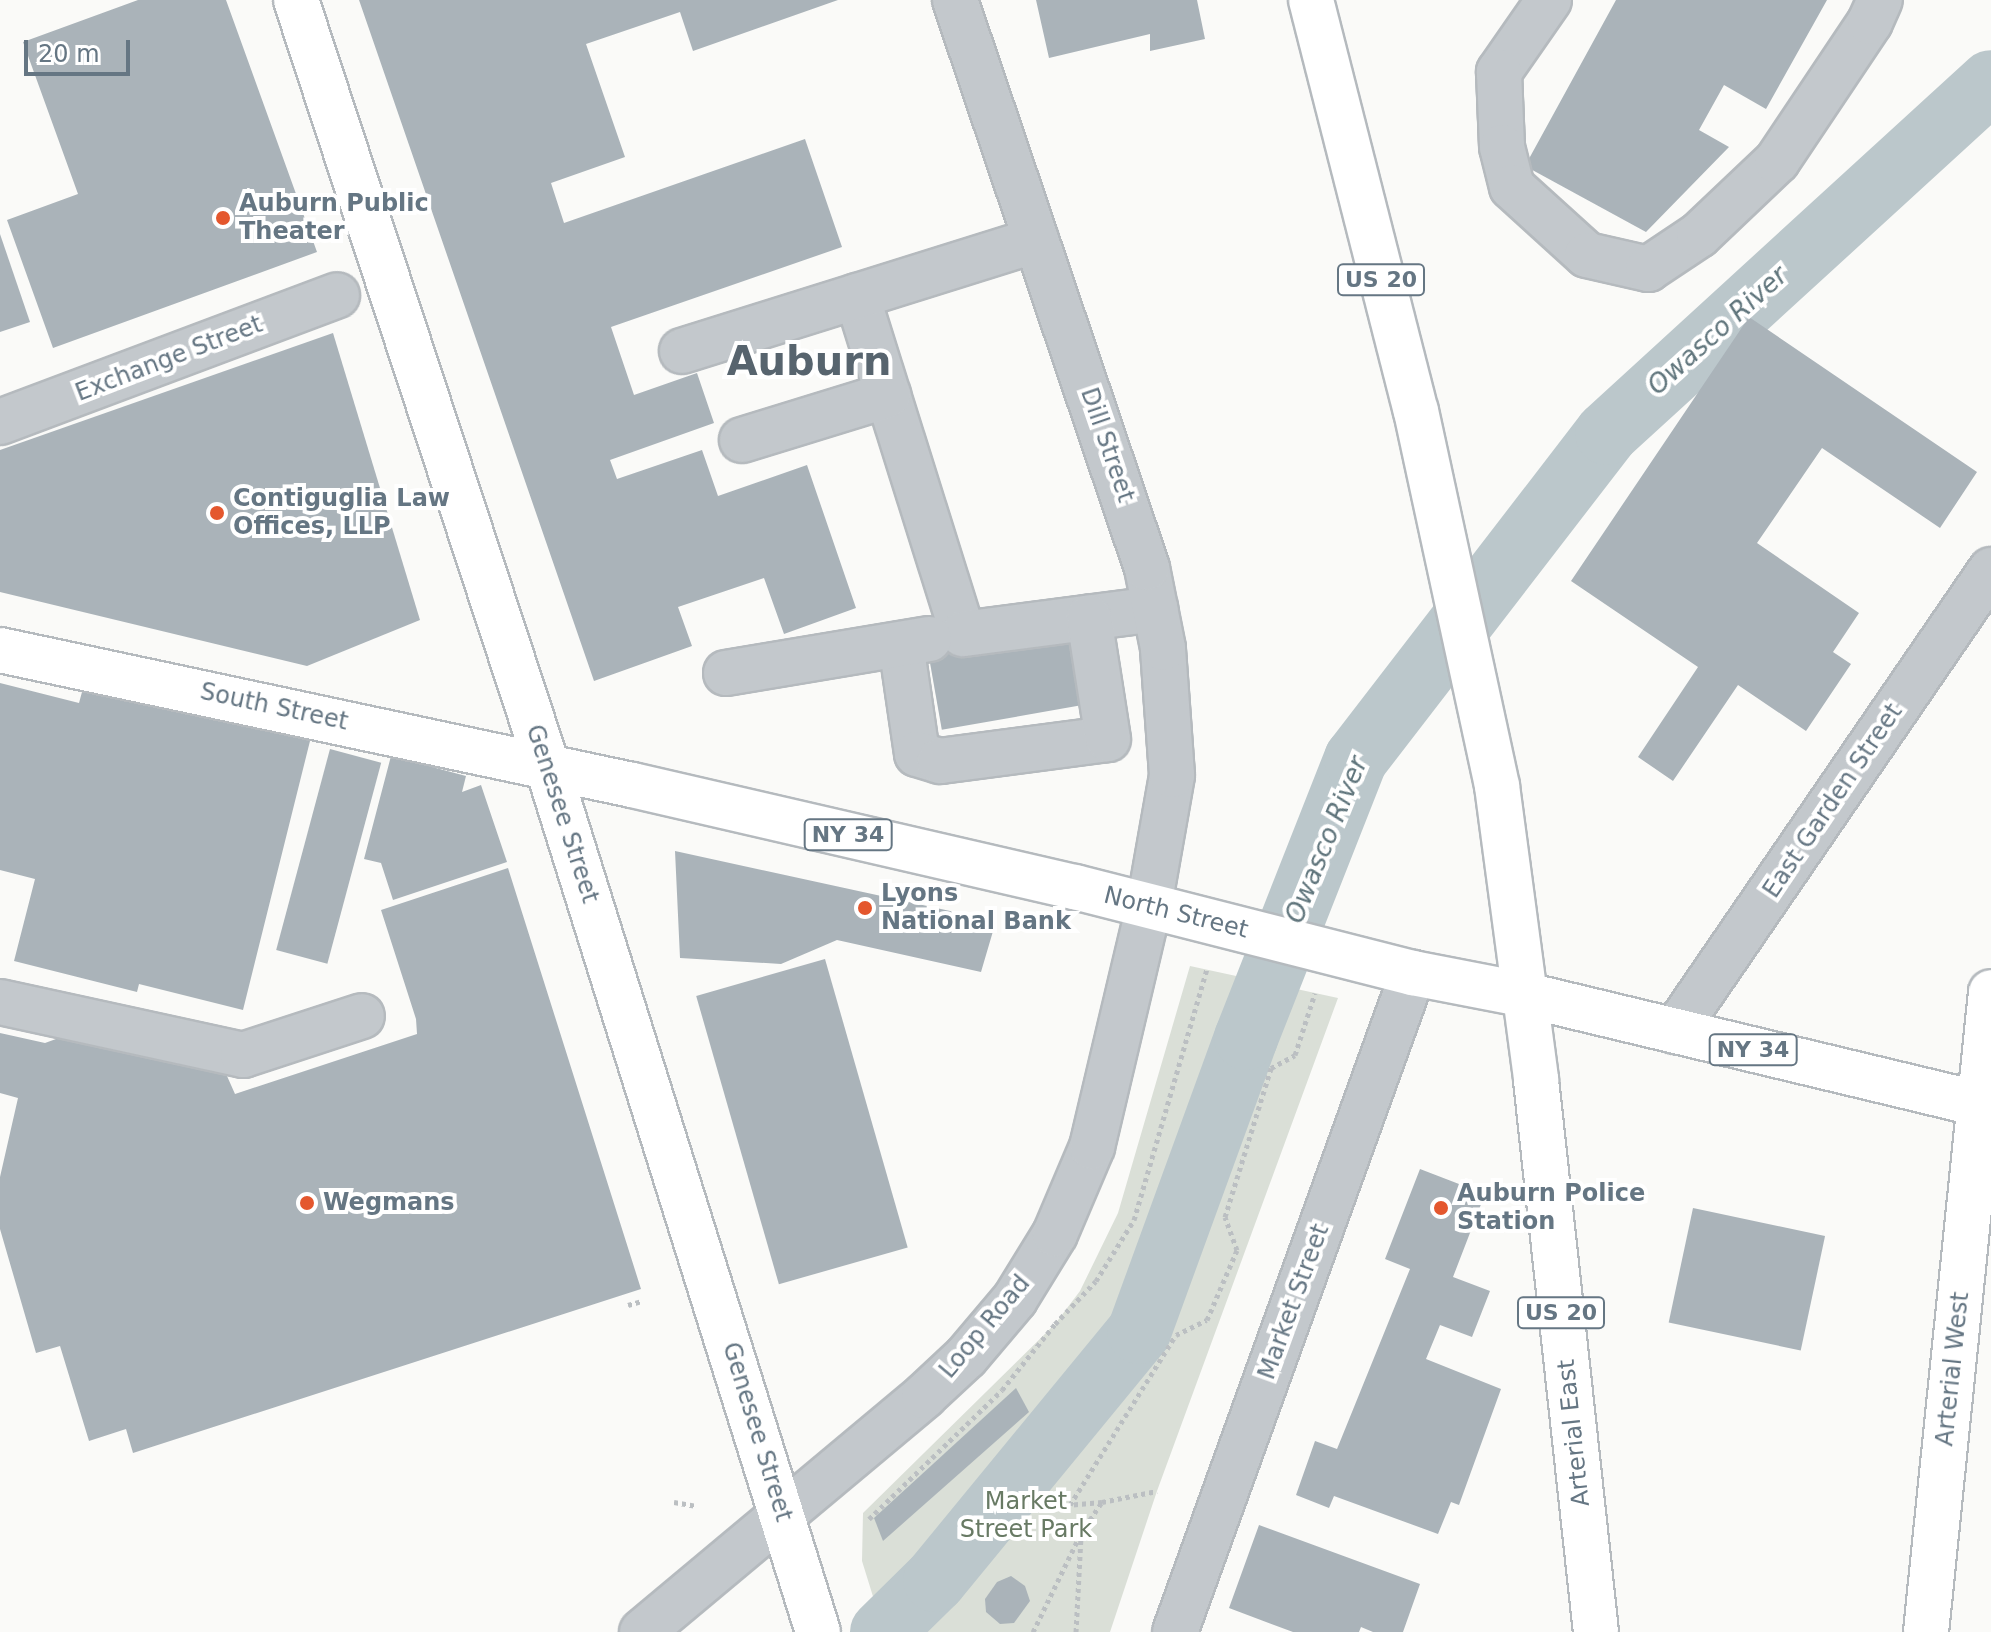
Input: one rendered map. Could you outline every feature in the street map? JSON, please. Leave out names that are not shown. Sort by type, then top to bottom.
[{"type":"main road","name":"Genesee Street","points":[[296,0],[547,765],[813,1614]]},
{"type":"main road","name":"US 20","points":[[1311,0],[1450,560],[1467,657],[1497,786],[1526,995]]},
{"type":"main road","name":"South Street","points":[[0,650],[547,765]]},
{"type":"main road","name":"North Street","points":[[547,765],[1149,906],[1413,973],[1526,995],[1986,1106]]},
{"type":"main road","name":"Arterial West","points":[[1926,1632],[1986,1106],[1991,992]]},
{"type":"main road","name":"Arterial East","points":[[1526,995],[1596,1632]]},
{"type":"street","name":"Dill Street","points":[[955,0],[1147,568],[1163,648],[1172,775],[1149,906]]},
{"type":"street","points":[[1549,0],[1499,72],[1502,147],[1512,187],[1587,255],[1648,269],[1699,235],[1777,161],[1870,22],[1880,0]]},
{"type":"street","points":[[682,351],[1036,240]]},
{"type":"street","name":"Exchange Street","points":[[0,422],[337,295]]},
{"type":"street","points":[[857,296],[963,634]]},
{"type":"street","points":[[742,440],[888,395]]},
{"type":"street","name":"East Garden Street","points":[[1675,1031],[1991,570]]},
{"type":"street","points":[[726,673],[963,634],[1155,609]]},
{"type":"street","points":[[1089,617],[1108,739]]},
{"type":"street","points":[[901,644],[917,754],[940,761],[1108,739],[1169,738]]},
{"type":"street","name":"Loop Road","points":[[642,1632],[966,1357],[1015,1299],[1055,1234],[1092,1147],[1149,906]]},
{"type":"street","name":"Market Street","points":[[1175,1632],[1413,973]]},
{"type":"street","points":[[0,1002],[243,1055],[362,1016]]},
{"type":"path","points":[[1157,1491],[1070,1505],[1176,1335],[1207,1320],[1237,1250],[1225,1217],[1271,1068],[1295,1055],[1315,993]]},
{"type":"path","points":[[628,1305],[642,1301]]},
{"type":"path","points":[[674,1502],[697,1506]]},
{"type":"path","points":[[1033,1632],[1081,1533],[1102,1502]]},
{"type":"path","points":[[1076,1632],[1081,1533]]},
{"type":"green space","name":"Market Street Park","points":[[1190,966],[1338,998],[1157,1491],[1110,1632],[884,1632],[862,1561],[863,1513],[1055,1324],[1080,1291],[1118,1213]]},
{"type":"building","points":[[138,0],[226,0],[317,252],[53,348],[7,220],[78,194],[23,42]]},
{"type":"building","points":[[359,0],[838,0],[693,51],[680,12],[586,44],[625,157],[551,183],[564,223],[805,139],[842,247],[611,327],[634,395],[697,373],[714,423],[610,460],[617,479],[702,450],[718,496],[807,465],[856,608],[784,634],[764,578],[678,607],[692,646],[594,681]]},
{"type":"building","points":[[1036,0],[1197,0],[1205,39],[1150,51],[1150,34],[1049,58]]},
{"type":"building","points":[[1616,0],[1827,0],[1766,109],[1724,85],[1699,130],[1729,147],[1646,232],[1525,166]]},
{"type":"building","points":[[0,234],[30,322],[0,332]]},
{"type":"building","points":[[1749,317],[1977,472],[1940,528],[1822,448],[1757,543],[1859,613],[1833,652],[1851,664],[1806,731],[1738,685],[1673,781],[1638,757],[1698,667],[1571,581]]},
{"type":"building","points":[[333,333],[420,620],[307,666],[0,592],[0,450]]},
{"type":"building","points":[[1076,627],[1090,704],[942,730],[928,653]]},
{"type":"building","points":[[85,681],[310,741],[243,1010],[139,984],[137,992],[14,961],[35,879],[0,870],[0,683],[79,703]]},
{"type":"building","points":[[330,749],[381,763],[327,964],[276,950]]},
{"type":"building","points":[[391,756],[466,776],[462,792],[481,785],[507,862],[393,900],[381,863],[364,859]]},
{"type":"building","points":[[675,851],[996,921],[981,972],[837,940],[781,964],[680,958]]},
{"type":"building","name":"Wegmans","points":[[508,868],[641,1289],[133,1453],[126,1429],[89,1441],[60,1346],[36,1353],[0,1229],[0,1177],[18,1098],[0,1093],[0,1033],[45,1043],[78,1031],[223,1067],[235,1094],[417,1034],[416,1019],[381,910]]},
{"type":"building","points":[[825,959],[908,1247],[779,1284],[696,996]]},
{"type":"building","points":[[1420,1169],[1485,1194],[1453,1277],[1490,1291],[1472,1337],[1440,1325],[1426,1359],[1501,1389],[1459,1505],[1451,1502],[1438,1534],[1334,1496],[1329,1508],[1296,1495],[1315,1441],[1337,1449],[1410,1269],[1385,1259]]},
{"type":"building","points":[[1693,1208],[1825,1236],[1801,1351],[1669,1322]]},
{"type":"building","points":[[1016,1388],[1029,1412],[883,1541],[874,1518]]},
{"type":"building","points":[[1259,1525],[1420,1584],[1403,1632],[1373,1632],[1361,1627],[1359,1632],[1293,1632],[1229,1608]]},
{"type":"building","points":[[1011,1576],[1025,1586],[1030,1601],[1014,1623],[1000,1624],[986,1612],[985,1599],[997,1582]]},
{"type":"waterway","name":"Owasco River","points":[[882,1632],[935,1580],[1139,1332],[1246,1038],[1356,759],[1607,433],[1991,82]]},
{"type":"place","name":"Auburn Public Theater","points":[[223,218]]},
{"type":"place","name":"Contiguglia Law Offices, LLP","points":[[217,513]]},
{"type":"place","name":"Lyons National Bank","points":[[865,908]]},
{"type":"place","name":"Wegmans","points":[[307,1203]]},
{"type":"place","name":"Auburn Police Station","points":[[1441,1208]]},
{"type":"district","name":"Auburn","points":[[809,361]]}]
